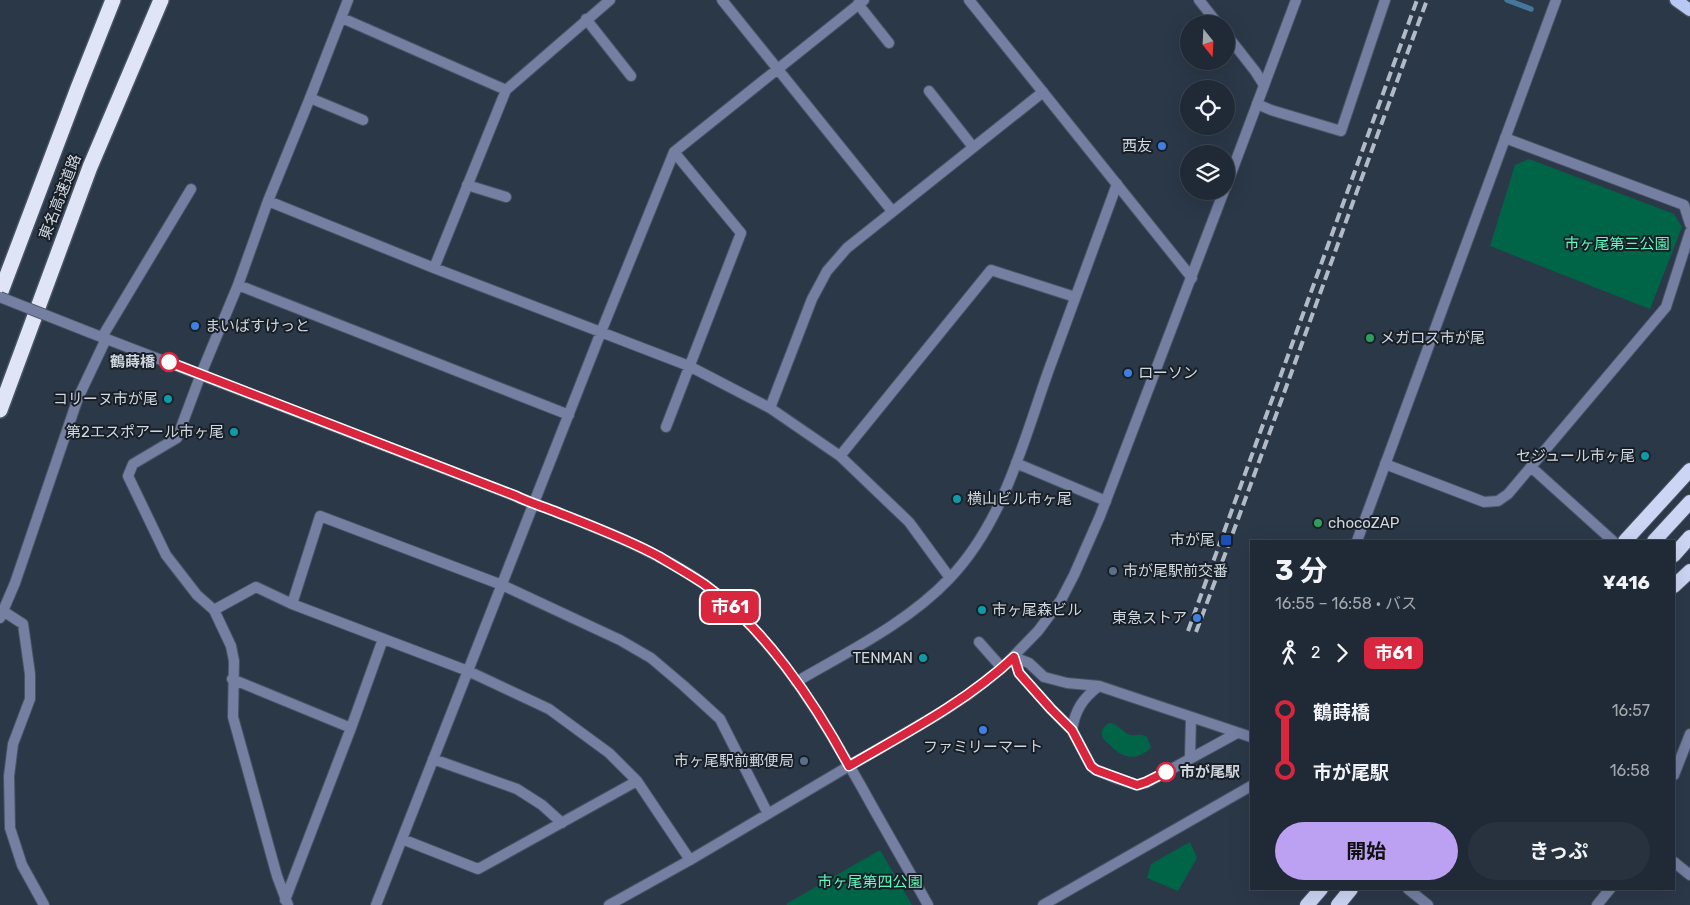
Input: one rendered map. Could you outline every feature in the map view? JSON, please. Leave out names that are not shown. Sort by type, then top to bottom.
[{"type":"highway","name":"東名高速道路","points":[[0,296],[57,141],[113,0]]},
{"type":"highway","name":"東名高速道路","points":[[0,410],[90,167],[161,0]]},
{"type":"highway","points":[[1626,540],[1690,470]]},
{"type":"highway","points":[[1655,540],[1690,502]]},
{"type":"highway","points":[[1675,554],[1690,537]]},
{"type":"highway","points":[[1675,585],[1690,571]]},
{"type":"highway","points":[[1307,905],[1320,890]]},
{"type":"highway","points":[[1338,905],[1350,890]]},
{"type":"main road","points":[[1676,0],[1690,10]]},
{"type":"street","points":[[287,903],[233,717],[232,678],[234,661],[230,646],[214,610],[197,595],[166,556],[128,476],[133,464],[177,438],[348,0]]},
{"type":"street","points":[[434,268],[506,90],[610,0]]},
{"type":"street","points":[[722,0],[892,210]]},
{"type":"street","points":[[969,0],[1192,278]]},
{"type":"street","points":[[1199,0],[1211,15]]},
{"type":"street","points":[[1235,162],[1296,0]]},
{"type":"street","points":[[1257,104],[1341,131],[1385,0]]},
{"type":"street","points":[[1357,540],[1556,0]]},
{"type":"street","points":[[376,905],[601,332],[674,152],[861,2],[889,42]]},
{"type":"street","points":[[342,18],[506,90]]},
{"type":"street","points":[[586,20],[631,76]]},
{"type":"street","points":[[1235,45],[1264,85]]},
{"type":"street","points":[[930,91],[973,147]]},
{"type":"street","points":[[770,408],[812,299],[827,271],[847,248],[892,210],[1043,92]]},
{"type":"street","points":[[310,98],[363,120]]},
{"type":"street","points":[[1505,138],[1684,205],[1690,224]]},
{"type":"street","points":[[666,427],[741,233],[674,152]]},
{"type":"street","points":[[796,682],[891,626],[927,600],[950,578],[972,551],[995,513],[1016,463],[1117,184]]},
{"type":"street","points":[[467,185],[506,197]]},
{"type":"street","points":[[44,905],[22,865],[10,828],[9,776],[13,744],[30,699],[30,674],[23,624],[1,615],[15,583],[78,398],[104,338],[191,189]]},
{"type":"street","points":[[609,905],[690,860],[940,713],[969,694],[1002,668],[1038,630],[1061,600],[1074,576],[1106,501],[1221,200]]},
{"type":"street","points":[[268,201],[434,268],[689,366],[770,408],[840,456],[909,522],[950,578]]},
{"type":"street","points":[[1385,464],[1484,502],[1498,500],[1508,494],[1666,307],[1690,232]]},
{"type":"street","points":[[840,456],[991,270],[1075,297]]},
{"type":"street","points":[[238,285],[569,415]]},
{"type":"street","points":[[0,296],[91,333],[552,510],[658,556],[704,584],[770,646],[796,682],[839,748],[928,905]]},
{"type":"street","points":[[1016,463],[1106,501]]},
{"type":"street","points":[[1531,467],[1612,540]]},
{"type":"street","points":[[292,604],[320,516],[502,585],[620,640],[651,658],[684,686],[720,719],[768,814]]},
{"type":"street","points":[[214,610],[256,587],[292,604],[468,671],[549,709],[609,753],[638,781],[690,860]]},
{"type":"street","points":[[287,903],[383,639]]},
{"type":"street","points":[[979,642],[1002,668]]},
{"type":"street","points":[[1014,657],[1029,663],[1044,676],[1067,683],[1099,686],[1250,737]]},
{"type":"street","points":[[1014,657],[1019,673],[1072,730],[1091,766],[1115,778],[1137,785],[1146,782],[1237,732]]},
{"type":"street","points":[[232,678],[351,728]]},
{"type":"street","points":[[1072,730],[1074,716],[1081,703],[1089,693],[1099,686]]},
{"type":"street","points":[[1190,758],[1191,717]]},
{"type":"street","points":[[1675,772],[1690,734]]},
{"type":"street","points":[[433,759],[517,789],[542,805],[562,823]]},
{"type":"street","points":[[402,839],[478,869],[638,781]]},
{"type":"street","points":[[1043,905],[1250,787]]},
{"type":"street","points":[[1675,863],[1690,875]]},
{"type":"street","points":[[1409,890],[1428,905]]},
{"type":"street","points":[[1597,905],[1609,890]]},
{"type":"green space","name":"市ヶ尾第三公園","points":[[1529,159],[1674,214],[1682,227],[1650,309],[1490,246],[1515,165]]},
{"type":"green space","points":[[1109,723],[1116,725],[1128,734],[1147,737],[1151,748],[1140,755],[1125,756],[1115,750],[1102,736],[1103,729]]},
{"type":"green space","points":[[1190,842],[1197,858],[1178,891],[1147,878],[1151,864]]},
{"type":"green space","name":"市ヶ尾第四公園","points":[[880,850],[912,905],[786,904]]},
{"type":"waterway","points":[[1507,0],[1531,9]]},
{"type":"railway","points":[[1188,631],[1417,0]]},
{"type":"railway","points":[[1196,632],[1427,0]]},
{"type":"bus line","name":"市61","points":[[169,362],[552,510],[658,556],[704,584],[770,646],[796,682],[849,766],[969,694],[1014,657],[1019,673],[1072,730],[1091,766],[1096,770],[1137,785],[1166,772]]},
{"type":"place","name":"西友","points":[[1162,146]]},
{"type":"place","name":"まいばすけっと","points":[[195,326]]},
{"type":"place","name":"メガロス市が尾","points":[[1370,338]]},
{"type":"place","name":"鶴蒔橋","points":[[169,362]]},
{"type":"place","name":"ローソン","points":[[1128,373]]},
{"type":"place","name":"コリーヌ市が尾","points":[[168,399]]},
{"type":"place","name":"第2エスポアール市ヶ尾","points":[[234,432]]},
{"type":"place","name":"セジュール市ヶ尾","points":[[1645,456]]},
{"type":"place","name":"横山ビル市ヶ尾","points":[[957,499]]},
{"type":"place","name":"chocoZAP","points":[[1318,523]]},
{"type":"place","name":"市が尾","points":[[1226,540]]},
{"type":"place","name":"市が尾駅前交番","points":[[1113,571]]},
{"type":"place","name":"市ヶ尾森ビル","points":[[982,610]]},
{"type":"place","name":"東急ストア","points":[[1197,618]]},
{"type":"place","name":"TENMAN","points":[[923,658]]},
{"type":"place","name":"ファミリーマート","points":[[983,730]]},
{"type":"place","name":"市ヶ尾駅前郵便局","points":[[804,761]]},
{"type":"place","name":"市が尾駅","points":[[1166,772]]}]
